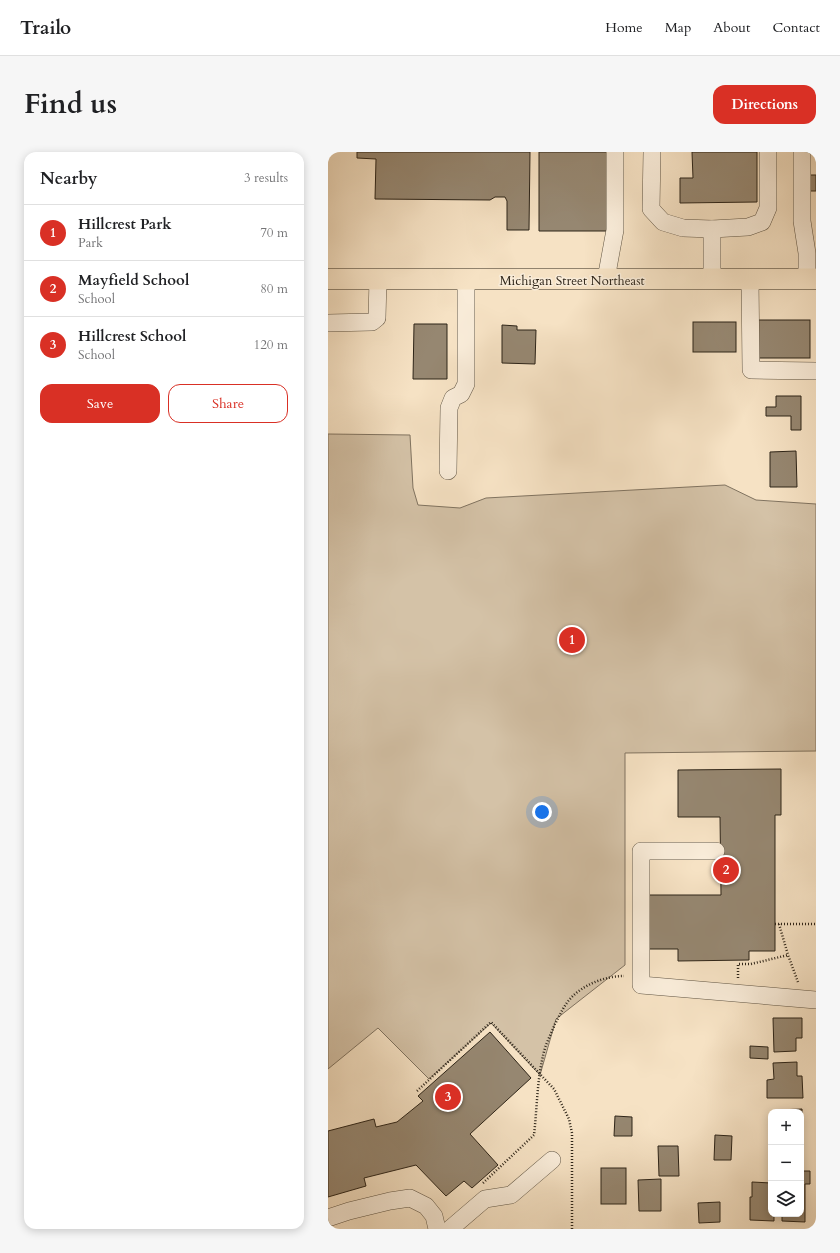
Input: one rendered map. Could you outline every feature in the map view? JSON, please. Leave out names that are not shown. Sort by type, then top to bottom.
[{"type":"main road","name":"Michigan Street Northeast","points":[[328,279],[811,279]]},
{"type":"lane","points":[[606,279],[615,230],[615,152]]},
{"type":"lane","points":[[652,152],[652,209],[663,222],[684,228],[712,229],[748,228],[762,222],[768,208],[768,152]]},
{"type":"lane","points":[[802,152],[802,222],[811,279]]},
{"type":"lane","points":[[712,229],[712,280]]},
{"type":"lane","points":[[750,279],[750,370],[816,371]]},
{"type":"lane","points":[[328,323],[372,322],[377,318],[378,280]]},
{"type":"lane","points":[[448,471],[449,408],[453,398],[461,394],[466,384],[466,280]]},
{"type":"lane","points":[[716,850],[641,850],[641,985],[810,1000]]},
{"type":"lane","points":[[450,1229],[485,1199],[511,1195],[552,1160]]},
{"type":"lane","points":[[328,1218],[376,1204],[410,1198],[426,1206],[434,1216],[437,1229]]},
{"type":"path","points":[[810,1000],[788,955],[777,924],[816,924]]},
{"type":"path","points":[[738,964],[750,964],[788,955]]},
{"type":"path","points":[[479,1187],[534,1135],[543,1054],[551,1032],[562,1010],[572,998],[584,988],[601,980],[619,976]]},
{"type":"path","points":[[417,1090],[491,1022],[554,1089],[569,1119],[572,1133],[572,1229]]},
{"type":"shaded area","points":[[328,434],[410,435],[413,488],[418,505],[460,508],[486,498],[725,485],[756,500],[816,504],[816,751],[625,753],[625,965],[556,1019],[540,1075],[491,1023],[429,1079],[378,1028],[328,1069]]},
{"type":"building","points":[[357,152],[530,152],[529,230],[507,230],[507,201],[505,197],[495,197],[490,200],[375,199],[376,159],[357,158]]},
{"type":"building","points":[[539,152],[608,152],[607,231],[539,231]]},
{"type":"building","points":[[692,152],[757,152],[757,202],[680,203],[680,178],[693,178]]},
{"type":"building","points":[[810,175],[816,175],[816,191],[810,191]]},
{"type":"building","points":[[758,320],[810,320],[810,358],[758,358]]},
{"type":"building","points":[[693,322],[736,322],[736,352],[693,352]]},
{"type":"building","points":[[414,324],[447,324],[447,379],[413,379]]},
{"type":"building","points":[[502,325],[517,326],[517,330],[536,330],[535,364],[502,363]]},
{"type":"building","points":[[776,396],[801,396],[801,430],[791,430],[791,416],[766,416],[766,407],[776,407]]},
{"type":"building","points":[[796,451],[797,487],[770,487],[770,452]]},
{"type":"building","points":[[781,769],[781,815],[775,815],[775,951],[749,951],[749,960],[678,961],[678,949],[647,949],[647,895],[721,895],[720,817],[678,817],[678,770]]},
{"type":"building","points":[[773,1018],[802,1018],[802,1038],[796,1038],[796,1051],[774,1052]]},
{"type":"building","points":[[490,1032],[531,1078],[470,1134],[498,1165],[472,1188],[464,1181],[446,1196],[416,1165],[364,1178],[366,1186],[328,1197],[328,1131],[374,1119],[376,1127],[397,1122],[423,1101],[418,1096]]},
{"type":"building","points":[[750,1046],[768,1047],[768,1059],[750,1058]]},
{"type":"building","points":[[797,1062],[797,1076],[802,1076],[803,1098],[767,1098],[767,1080],[774,1079],[773,1063]]},
{"type":"building","points":[[615,1116],[632,1117],[632,1136],[614,1136]]},
{"type":"building","points":[[715,1135],[732,1136],[731,1160],[714,1160]]},
{"type":"building","points":[[658,1146],[678,1146],[679,1176],[659,1176]]},
{"type":"building","points":[[601,1168],[626,1168],[626,1204],[601,1204]]},
{"type":"building","points":[[804,1171],[810,1171],[810,1184],[805,1184],[805,1222],[782,1221],[782,1217],[804,1217]]},
{"type":"building","points":[[661,1179],[661,1211],[639,1211],[638,1180]]},
{"type":"building","points":[[752,1182],[768,1183],[768,1217],[774,1217],[774,1221],[750,1220],[750,1197],[752,1197]]},
{"type":"building","points":[[720,1202],[720,1222],[699,1223],[698,1203]]},
{"type":"place","name":"Hillcrest Park","points":[[572,640]]},
{"type":"place","name":"Mayfield School","points":[[726,870]]},
{"type":"place","name":"Hillcrest School","points":[[448,1097]]}]
